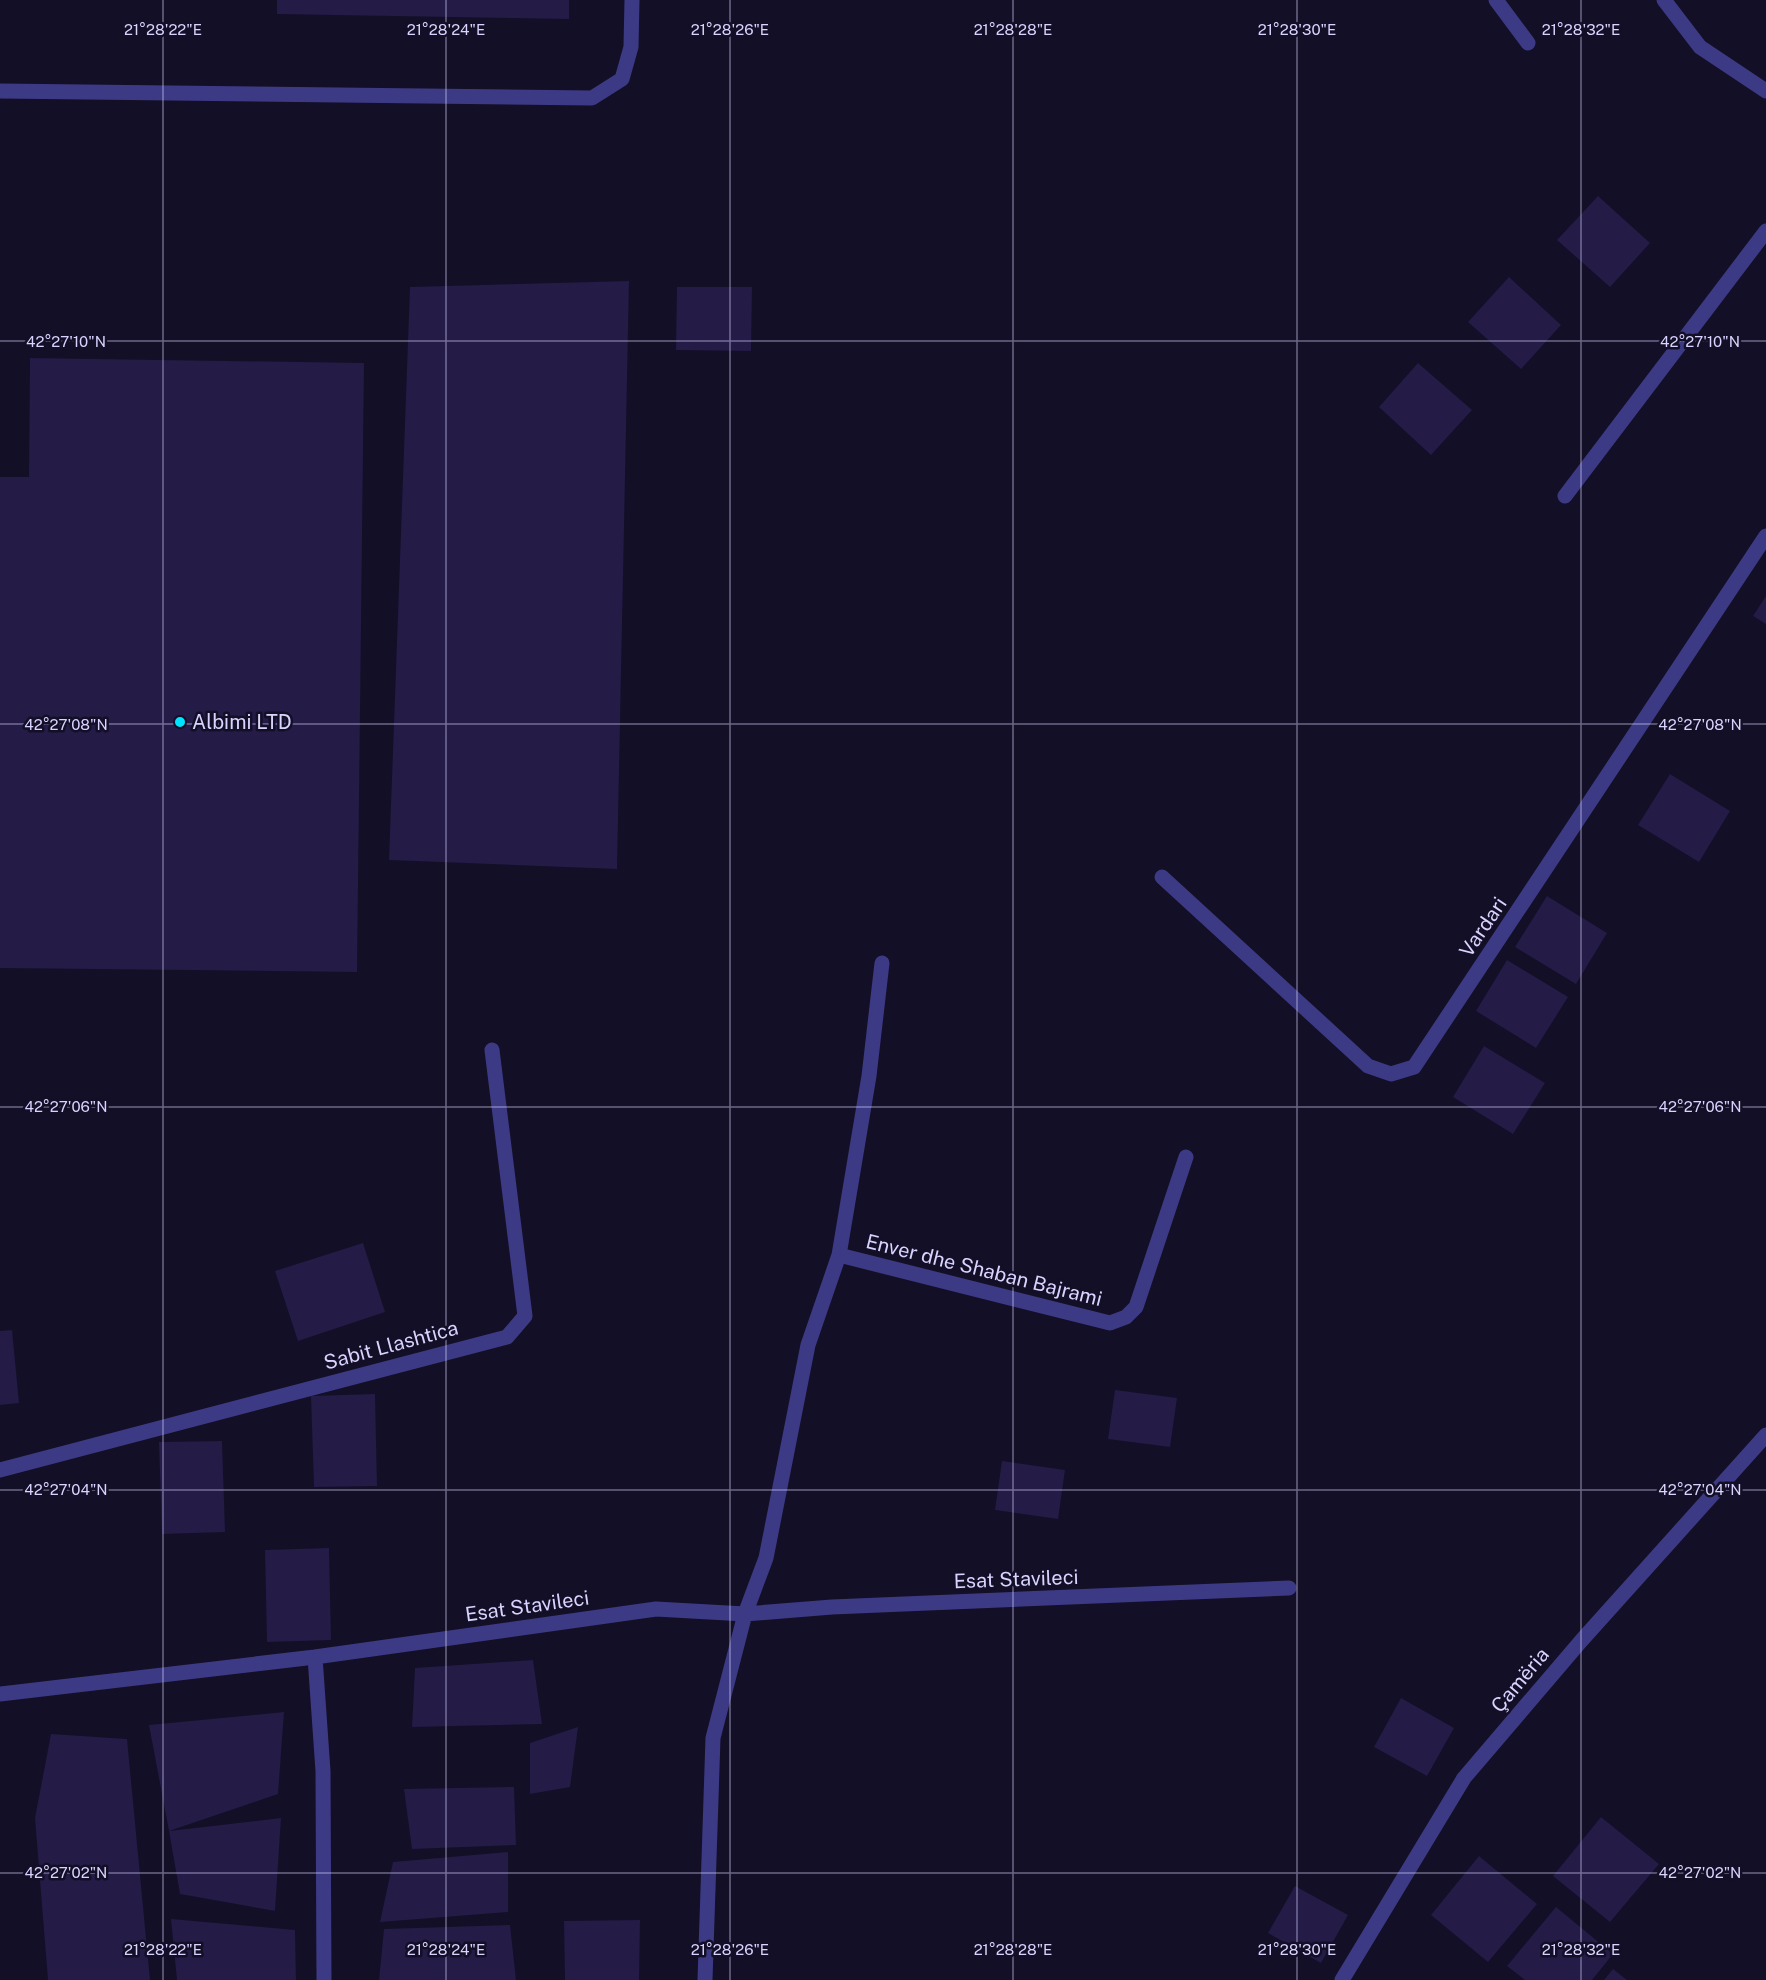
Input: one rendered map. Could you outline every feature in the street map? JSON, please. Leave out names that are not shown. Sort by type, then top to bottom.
[{"type":"street","points":[[0,91],[592,98],[622,78],[631,48],[632,0]]},
{"type":"street","points":[[1496,0],[1528,43]]},
{"type":"street","points":[[1664,0],[1700,48],[1766,91]]},
{"type":"street","points":[[1565,496],[1766,231]]},
{"type":"street","name":"Vardari","points":[[1162,877],[1368,1066],[1391,1074],[1414,1067],[1766,536]]},
{"type":"street","name":"Enver dhe Shaban Bajrami","points":[[745,1614],[766,1558],[808,1346],[838,1255],[869,1076],[882,963]]},
{"type":"street","name":"Sabit Llashtica","points":[[0,1470],[507,1336],[525,1316],[492,1050]]},
{"type":"street","name":"Enver dhe Shaban Bajrami","points":[[838,1255],[1110,1323],[1126,1317],[1136,1307],[1186,1157]]},
{"type":"street","name":"Çamëria","points":[[1342,1980],[1464,1778],[1581,1641],[1766,1435]]},
{"type":"street","name":"Esat Stavileci","points":[[0,1694],[315,1657],[656,1610],[745,1614],[832,1607],[1289,1588]]},
{"type":"street","points":[[705,1980],[713,1738],[745,1614]]},
{"type":"street","points":[[315,1657],[323,1771],[324,1980]]},
{"type":"building","points":[[277,0],[569,0],[569,19],[277,14]]},
{"type":"building","points":[[1598,196],[1650,243],[1610,287],[1557,240]]},
{"type":"building","points":[[1509,277],[1561,325],[1521,369],[1468,322]]},
{"type":"building","points":[[629,281],[617,869],[389,860],[410,287]]},
{"type":"building","points":[[677,287],[752,287],[751,351],[676,350]]},
{"type":"building","name":"Albimi LTD","points":[[30,358],[364,363],[357,972],[0,968],[0,477],[29,477]]},
{"type":"building","points":[[1418,363],[1472,410],[1431,455],[1379,407]]},
{"type":"building","points":[[1766,596],[1766,624],[1753,616]]},
{"type":"building","points":[[1670,774],[1730,811],[1699,862],[1638,825]]},
{"type":"building","points":[[1547,896],[1607,933],[1576,984],[1515,947]]},
{"type":"building","points":[[1507,960],[1568,997],[1536,1048],[1476,1011]]},
{"type":"building","points":[[1484,1046],[1545,1083],[1513,1134],[1453,1097]]},
{"type":"building","points":[[363,1243],[385,1312],[298,1341],[275,1271]]},
{"type":"building","points":[[12,1330],[19,1403],[0,1405],[0,1331]]},
{"type":"building","points":[[1115,1390],[1177,1398],[1170,1447],[1108,1439]]},
{"type":"building","points":[[375,1394],[377,1486],[314,1487],[311,1396]]},
{"type":"building","points":[[222,1441],[225,1532],[162,1534],[159,1442]]},
{"type":"building","points":[[1002,1461],[1065,1470],[1058,1519],[995,1510]]},
{"type":"building","points":[[329,1548],[331,1640],[267,1642],[265,1550]]},
{"type":"building","points":[[533,1660],[542,1724],[412,1727],[415,1668]]},
{"type":"building","points":[[1401,1698],[1454,1728],[1427,1776],[1374,1747]]},
{"type":"building","points":[[284,1712],[278,1794],[169,1831],[149,1725]]},
{"type":"building","points":[[578,1727],[570,1787],[530,1794],[530,1743]]},
{"type":"building","points":[[51,1734],[127,1739],[150,1980],[48,1980],[35,1818]]},
{"type":"building","points":[[514,1787],[516,1845],[412,1849],[404,1789]]},
{"type":"building","points":[[1601,1817],[1659,1864],[1610,1922],[1553,1876]]},
{"type":"building","points":[[281,1818],[275,1911],[180,1894],[169,1831]]},
{"type":"building","points":[[508,1852],[508,1912],[380,1922],[393,1862]]},
{"type":"building","points":[[1479,1856],[1537,1904],[1488,1962],[1431,1915]]},
{"type":"building","points":[[1295,1886],[1348,1915],[1321,1963],[1268,1933]]},
{"type":"building","points":[[1556,1907],[1613,1954],[1592,1980],[1525,1980],[1507,1966]]},
{"type":"building","points":[[171,1919],[295,1930],[296,1980],[177,1980]]},
{"type":"building","points":[[640,1920],[639,1980],[565,1980],[564,1921]]},
{"type":"building","points":[[510,1925],[516,1980],[379,1980],[384,1929]]},
{"type":"building","points":[[1613,1969],[1627,1980],[1604,1980]]},
{"type":"place","name":"Albimi LTD","points":[[180,722]]}]
